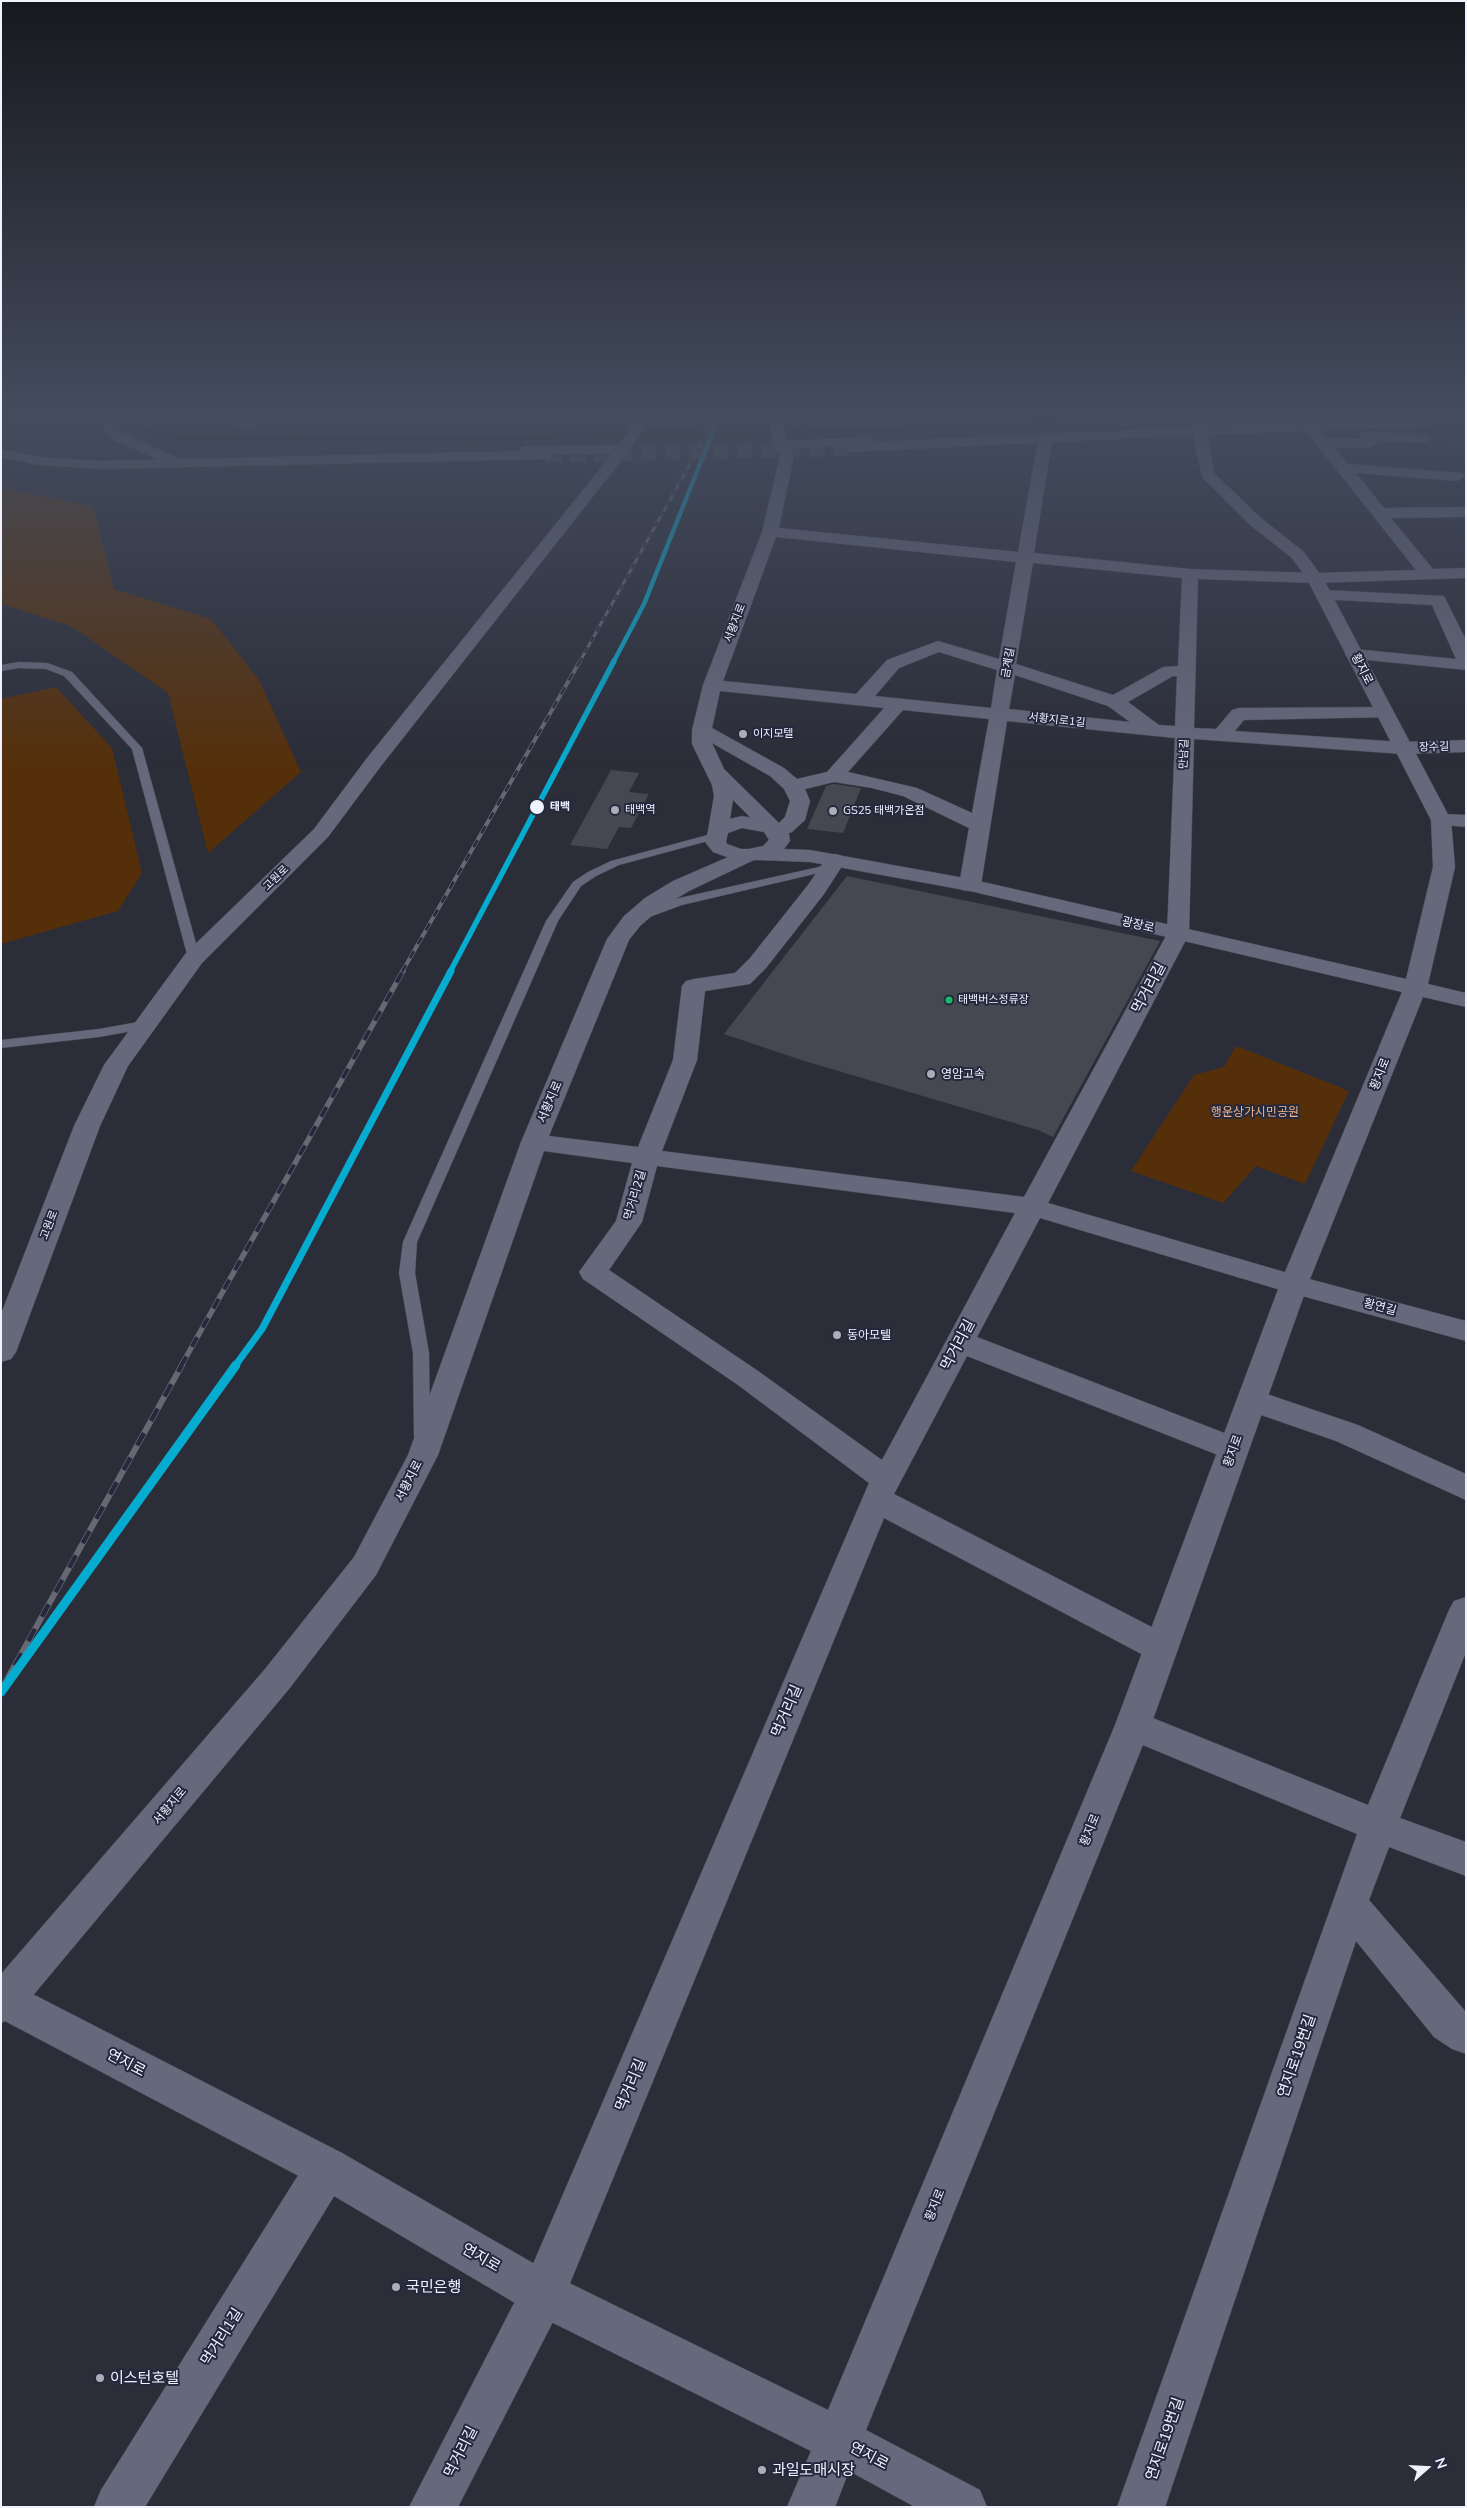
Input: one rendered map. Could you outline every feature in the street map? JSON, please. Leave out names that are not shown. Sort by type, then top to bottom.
[{"type":"street","name":"고원로","points":[[1,1352],[86,1126],[116,1065],[194,958],[321,834],[374,762],[553,536]]},
{"type":"street","name":"서황지로","points":[[717,772],[702,744],[702,730],[712,685],[768,536]]},
{"type":"street","points":[[811,536],[1190,574],[1315,578],[1466,573]]},
{"type":"street","name":"금계길","points":[[970,885],[1029,536]]},
{"type":"street","name":"황지로","points":[[811,2507],[1134,1724],[1294,1284],[1415,988],[1444,866],[1441,820],[1315,578],[1298,555],[1274,536]]},
{"type":"street","points":[[1398,536],[1428,574]]},
{"type":"street","name":"만남길","points":[[1178,934],[1190,574]]},
{"type":"street","points":[[1324,595],[1438,600],[1466,660]]},
{"type":"street","points":[[861,700],[893,664],[938,646],[1061,683],[1115,702],[1154,730]]},
{"type":"street","points":[[1354,654],[1466,665]]},
{"type":"street","points":[[1115,702],[1168,671],[1187,671]]},
{"type":"street","name":"서황지로1길","points":[[712,685],[1185,733],[1402,748]]},
{"type":"street","points":[[834,776],[898,704]]},
{"type":"street","points":[[1222,735],[1239,714],[1384,713]]},
{"type":"street","points":[[681,886],[724,826],[742,822],[776,831],[785,828],[795,820],[800,801],[793,786],[777,772],[702,730]]},
{"type":"street","name":"장수길","points":[[1402,748],[1466,746]]},
{"type":"street","points":[[717,772],[776,831],[810,856]]},
{"type":"street","points":[[717,772],[724,796],[717,838]]},
{"type":"street","points":[[793,786],[834,776],[873,782],[910,792],[980,825]]},
{"type":"street","points":[[1441,820],[1466,821]]},
{"type":"street","points":[[681,886],[777,846],[780,841],[776,831]]},
{"type":"street","name":"광장로","points":[[717,838],[738,855],[810,856],[970,885],[1466,1000]]},
{"type":"street","name":"먹거리2길","points":[[835,860],[811,896],[742,979],[694,986],[686,1060],[646,1156],[629,1222],[593,1272],[748,1378],[881,1489]]},
{"type":"street","name":"서황지로","points":[[3,2002],[278,1679],[366,1566],[422,1455],[534,1142],[618,939],[632,921],[654,903],[681,886]]},
{"type":"street","name":"먹거리길","points":[[433,2507],[543,2294],[881,1489],[1178,934]]},
{"type":"street","name":"황연길","points":[[534,1142],[1032,1208],[1294,1284],[1466,1330]]},
{"type":"street","points":[[960,1342],[1234,1449]]},
{"type":"street","points":[[1252,1400],[1347,1433],[1466,1488]]},
{"type":"street","points":[[881,1489],[1161,1648]]},
{"type":"street","name":"연지로19번길","points":[[1141,2507],[1349,1904],[1378,1826],[1466,1610]]},
{"type":"street","points":[[1134,1724],[1378,1826],[1466,1859]]},
{"type":"street","points":[[1349,1904],[1448,2023],[1466,2035]]},
{"type":"street","name":"연지로","points":[[3,2002],[326,2168],[543,2294],[838,2440],[963,2507]]},
{"type":"street","name":"먹거리1길","points":[[118,2507],[326,2168]]},
{"type":"lane","points":[[1,668],[19,665],[47,666],[68,674],[137,748],[194,958]]},
{"type":"lane","points":[[422,1455],[420,1353],[407,1273],[410,1242],[552,921],[577,884],[592,874],[615,863],[717,838]]},
{"type":"lane","points":[[632,921],[657,909],[678,902],[823,869],[835,860]]},
{"type":"lane","points":[[1,1044],[99,1033],[144,1025]]},
{"type":"green space","points":[[1,536],[101,536],[114,589],[211,619],[259,680],[301,772],[208,853],[168,693],[71,626],[1,604]]},
{"type":"green space","points":[[56,687],[112,748],[142,873],[118,911],[1,944],[1,699]]},
{"type":"green space","name":"행운상가시민공원","points":[[1236,1046],[1349,1091],[1305,1184],[1256,1166],[1223,1203],[1131,1171],[1194,1075],[1224,1067]]},
{"type":"building","name":"태백역","points":[[611,770],[639,773],[629,792],[649,794],[631,828],[619,827],[607,849],[570,845]]},
{"type":"building","points":[[834,784],[861,788],[843,833],[807,829],[826,786]]},
{"type":"building","name":"태백버스정류장","points":[[847,876],[1160,941],[1053,1137],[1038,1130],[801,1060],[724,1034]]},
{"type":"railway","points":[[579,663],[650,536]]},
{"type":"railway","points":[[402,972],[580,661]]},
{"type":"railway","points":[[181,1366],[403,971]]},
{"type":"railway","points":[[1,1690],[182,1365]]},
{"type":"transit line","points":[[1,1692],[262,1329],[644,604],[671,536]]},
{"type":"place","name":"이지모텔","points":[[743,734]]},
{"type":"place","name":"태백","points":[[537,807]]},
{"type":"place","name":"태백역","points":[[615,810]]},
{"type":"place","name":"GS25 태백가온점","points":[[833,811]]},
{"type":"place","name":"태백버스정류장","points":[[949,1000]]},
{"type":"place","name":"영암고속","points":[[931,1074]]},
{"type":"place","name":"동아모텔","points":[[837,1335]]},
{"type":"place","name":"국민은행","points":[[396,2287]]},
{"type":"place","name":"이스턴호텔","points":[[100,2378]]},
{"type":"place","name":"과일도매시장","points":[[762,2470]]}]
